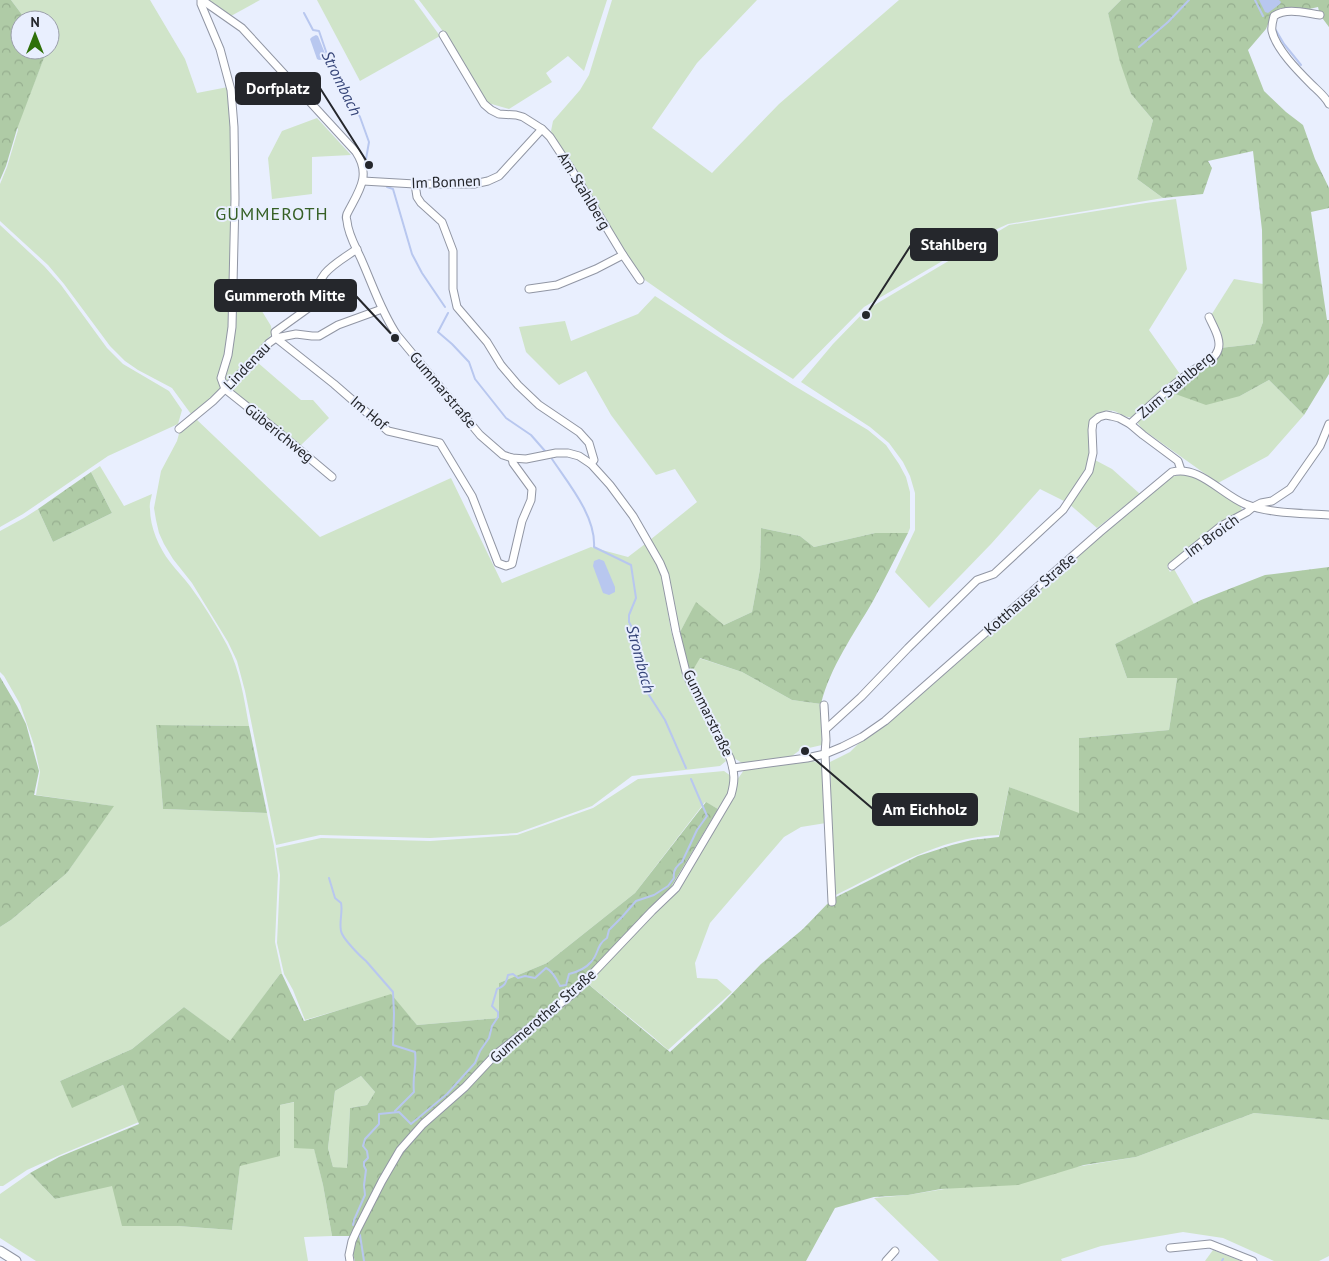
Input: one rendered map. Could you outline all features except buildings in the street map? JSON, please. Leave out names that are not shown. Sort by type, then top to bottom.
[{"type":"main road","points":[[0,1251],[16,1261]]},
{"type":"street","points":[[201,0],[242,28],[356,152],[364,169],[363,181]]},
{"type":"street","points":[[201,0],[220,49],[231,90],[234,127],[235,199],[232,327],[228,355],[221,378],[224,389]]},
{"type":"street","points":[[1320,15],[1286,10],[1279,12],[1274,16],[1272,30],[1284,54],[1326,98],[1329,104]]},
{"type":"street","points":[[443,35],[484,104],[499,114],[523,117],[542,129]]},
{"type":"street","name":"Im Bonnen","points":[[363,181],[415,184],[474,184],[488,181],[499,176],[542,129]]},
{"type":"street","name":"Am Stahlberg","points":[[542,129],[550,137],[573,172],[640,280]]},
{"type":"street","name":"Gummarstraße","points":[[363,181],[346,219],[382,309],[397,336],[480,435],[502,455],[526,459],[556,453],[568,453],[579,456],[591,464],[610,485],[633,516],[660,563],[665,575],[687,676],[730,758],[733,768]]},
{"type":"street","points":[[415,184],[417,198],[442,222],[453,251],[453,289],[457,307],[487,342],[501,365],[518,385],[539,405],[579,432],[588,443],[594,460],[591,464]]},
{"type":"street","points":[[276,338],[275,332],[314,304],[315,293],[320,279],[325,272],[357,249]]},
{"type":"street","points":[[529,289],[557,285],[596,269],[623,255]]},
{"type":"street","name":"Lindenau","points":[[178,429],[213,401],[254,360],[268,343],[276,338],[296,334],[319,336],[338,325],[382,309]]},
{"type":"street","name":"Zum Stahlberg","points":[[1130,424],[1187,374],[1214,357],[1219,349],[1219,341],[1209,317]]},
{"type":"street","name":"Im Hof","points":[[276,338],[334,384],[388,431],[440,443],[472,496],[498,563],[506,566],[512,564]]},
{"type":"street","name":"Güberichweg","points":[[224,389],[332,477]]},
{"type":"street","points":[[826,729],[977,580],[994,574],[1063,510],[1089,471],[1093,453],[1093,422],[1099,417],[1111,416],[1130,424],[1143,436],[1178,461],[1181,470],[1200,476],[1232,498],[1274,511],[1329,515]]},
{"type":"street","name":"Im Broich","points":[[1172,566],[1221,526],[1247,512],[1253,506],[1272,501],[1290,489],[1320,446],[1329,424]]},
{"type":"street","name":"Gummarstraße","points":[[512,458],[513,463],[532,489],[531,500],[522,521],[512,564]]},
{"type":"street","name":"Kotthauser Straße","points":[[733,768],[825,754],[862,737],[885,720],[1122,513],[1172,472],[1181,470]]},
{"type":"street","points":[[824,705],[832,902]]},
{"type":"street","name":"Gummerother Straße","points":[[350,1261],[349,1255],[354,1235],[400,1150],[423,1124],[465,1088],[495,1055],[574,993],[676,888],[731,796],[735,780],[733,768]]},
{"type":"street","points":[[1170,1248],[1210,1244],[1253,1261]]},
{"type":"street","points":[[886,1261],[895,1251]]},
{"type":"green space","points":[[0,0],[11,0],[18,10],[10,10],[10,60],[43,60],[0,180]]},
{"type":"green space","points":[[11,0],[150,0],[185,59],[197,93],[228,87],[232,127],[233,198],[230,327],[225,354],[217,378],[221,389],[191,414],[172,388],[138,370],[125,361],[110,346],[48,265],[0,221],[0,184],[7,167],[18,130],[17,127],[43,60],[60,60],[60,10],[18,10]]},
{"type":"green space","points":[[209,0],[260,0],[231,16]]},
{"type":"green space","points":[[317,0],[414,0],[440,36],[360,81]]},
{"type":"green space","points":[[419,0],[607,0],[584,71],[568,56],[546,73],[552,82],[509,109],[488,103],[445,34]]},
{"type":"green space","points":[[612,0],[757,0],[697,63],[652,128],[712,173],[779,104],[899,0],[1121,0],[1108,13],[1131,94],[1153,120],[1137,179],[1163,198],[1008,224],[997,229],[864,307],[793,379],[725,336],[642,278],[551,131],[553,121],[580,90],[589,75]]},
{"type":"green space","points":[[1121,0],[1329,0],[1329,27],[1320,15],[1318,7],[1305,10],[1281,8],[1272,14],[1266,29],[1248,50],[1264,91],[1303,125],[1315,159],[1329,188],[1329,208],[1311,212],[1327,320],[1329,320],[1329,374],[1304,415],[1269,380],[1240,396],[1206,405],[1167,391],[1220,348],[1255,344],[1263,322],[1262,230],[1253,151],[1208,161],[1212,168],[1203,194],[1163,198],[1137,179],[1153,120],[1131,94],[1120,62],[1108,13]]},
{"type":"green space","points":[[317,118],[351,155],[312,157],[312,194],[272,199],[268,158],[282,131]]},
{"type":"green space","points":[[1176,199],[1187,269],[1149,330],[1182,377],[1134,417],[1109,410],[1096,415],[1091,423],[1090,457],[1087,469],[1066,502],[1040,489],[991,544],[929,608],[895,572],[915,530],[915,493],[903,462],[889,443],[870,427],[801,382],[833,344],[866,310],[1009,225]]},
{"type":"green space","points":[[0,225],[44,266],[61,285],[107,348],[123,364],[169,391],[182,410],[178,424],[108,456],[23,514],[0,527]]},
{"type":"green space","points":[[1234,279],[1263,284],[1263,322],[1255,344],[1220,348],[1210,317]]},
{"type":"green space","points":[[655,296],[793,385],[868,430],[886,445],[906,477],[910,492],[910,528],[908,533],[875,533],[814,547],[800,536],[761,528],[760,569],[752,612],[724,625],[696,603],[680,632],[668,571],[650,540],[697,502],[675,469],[656,475],[611,415],[586,371],[559,385],[526,352],[519,327],[565,321],[571,341],[638,314]]},
{"type":"green space","points":[[236,302],[257,303],[271,326],[272,334],[228,380],[225,380],[223,378],[235,328]]},
{"type":"green space","points":[[257,362],[301,400],[313,400],[329,418],[300,446],[229,389]]},
{"type":"green space","points":[[1269,380],[1304,415],[1268,456],[1218,483],[1142,429],[1137,422],[1167,391],[1240,396]]},
{"type":"green space","points":[[195,418],[320,537],[451,478],[502,583],[591,547],[628,557],[645,544],[661,571],[671,631],[684,677],[726,761],[720,766],[632,776],[592,806],[517,833],[430,838],[320,835],[276,845],[245,691],[237,661],[228,642],[192,583],[164,544],[156,520],[154,508],[161,471],[177,441],[180,430]]},
{"type":"green space","points":[[1095,460],[1112,469],[1140,494],[1097,528],[1068,503]]},
{"type":"green space","points":[[100,466],[124,506],[152,494],[150,516],[159,544],[172,565],[190,586],[209,614],[227,645],[235,664],[249,726],[156,725],[163,809],[267,813],[278,875],[275,942],[282,974],[280,974],[230,1042],[184,1007],[132,1049],[60,1081],[73,1107],[123,1085],[139,1122],[27,1170],[3,1186],[0,1186],[0,927],[67,873],[113,806],[36,795],[40,772],[34,745],[20,704],[0,672],[0,531],[38,509],[53,542],[112,513],[91,472]]},
{"type":"green space","points":[[91,472],[112,513],[53,542],[38,509]]},
{"type":"green space","points":[[1180,475],[1203,482],[1240,505],[1242,510],[1238,516],[1220,524],[1167,566],[1170,572],[1174,569],[1194,604],[1115,644],[1127,678],[1177,678],[1169,730],[1079,738],[1079,814],[1009,787],[999,835],[977,837],[934,849],[892,866],[832,897],[830,762],[850,752],[860,742],[888,722],[1170,477]]},
{"type":"green space","points":[[761,528],[800,536],[814,547],[875,533],[908,533],[873,601],[836,664],[821,704],[792,700],[742,672],[700,658],[690,675],[680,632],[696,602],[724,625],[752,612],[760,569]]},
{"type":"green space","points":[[1329,567],[1329,1120],[1254,1113],[1136,1157],[1084,1165],[1018,1185],[941,1189],[908,1195],[874,1197],[835,1208],[806,1261],[355,1261],[353,1254],[356,1242],[350,1236],[332,1236],[323,1185],[314,1149],[294,1148],[294,1102],[280,1105],[280,1156],[240,1166],[232,1230],[178,1226],[122,1226],[112,1186],[55,1199],[30,1173],[59,1157],[139,1124],[123,1085],[72,1108],[60,1081],[132,1049],[184,1007],[230,1041],[280,974],[282,974],[304,1021],[391,994],[417,1025],[499,1018],[499,983],[547,963],[635,893],[706,802],[718,809],[671,887],[582,979],[670,1052],[721,1005],[761,964],[803,929],[832,899],[918,856],[972,840],[999,837],[1009,787],[1079,813],[1079,738],[1169,730],[1177,678],[1127,678],[1115,644],[1201,600],[1265,575]],"holes":[[[361,1076],[375,1092],[367,1105],[350,1108],[347,1168],[333,1167],[328,1148],[335,1091]]]},
{"type":"green space","points":[[699,658],[742,672],[792,700],[821,704],[822,745],[800,750],[792,756],[742,763],[734,758],[690,675]]},
{"type":"green space","points":[[0,677],[26,724],[39,771],[34,795],[114,806],[67,873],[0,927]]},
{"type":"green space","points":[[156,725],[249,726],[267,813],[163,809]]},
{"type":"green space","points":[[813,761],[824,766],[826,823],[801,827],[784,837],[710,923],[695,963],[697,978],[717,979],[732,992],[668,1050],[587,983],[678,890],[733,797],[737,780],[744,770]]},
{"type":"green space","points":[[724,771],[731,776],[728,793],[718,809],[705,802],[635,893],[547,963],[499,983],[499,1018],[417,1025],[391,995],[305,1020],[293,990],[284,974],[277,943],[280,875],[276,848],[321,838],[430,841],[517,835],[593,808],[638,779]]},
{"type":"green space","points":[[361,1076],[375,1092],[367,1105],[350,1108],[347,1169],[333,1167],[328,1148],[335,1091]]},
{"type":"green space","points":[[295,1102],[294,1148],[314,1148],[332,1236],[304,1237],[308,1261],[36,1261],[0,1238],[0,1194],[30,1173],[55,1199],[112,1185],[178,1226],[232,1230],[240,1165],[280,1105]]},
{"type":"green space","points":[[1254,1113],[1329,1120],[1329,1256],[1319,1261],[1274,1261],[1223,1238],[1183,1232],[1101,1246],[1061,1259],[1062,1261],[939,1261],[874,1198],[908,1195],[1136,1157]]},
{"type":"green space","points":[[1213,1250],[1241,1261],[1205,1261]]},
{"type":"water","points":[[1259,0],[1279,0],[1281,2],[1268,13],[1265,12]]},
{"type":"water","points":[[316,35],[326,59],[317,59],[310,39]]},
{"type":"water","points":[[599,559],[604,561],[615,587],[615,592],[609,595],[603,593],[593,566],[594,561]]},
{"type":"waterway","points":[[1139,47],[1168,22],[1189,0]]},
{"type":"waterway","points":[[1255,0],[1263,16]]},
{"type":"waterway","name":"Strombach","points":[[304,13],[313,30],[319,31],[332,69],[360,117],[369,142],[366,159]]},
{"type":"waterway","points":[[1274,27],[1284,44],[1301,65]]},
{"type":"waterway","name":"Strombach","points":[[387,187],[393,189],[412,254],[422,273],[445,307]]},
{"type":"waterway","name":"Strombach","points":[[448,313],[438,332],[469,362],[475,379],[506,418],[531,435],[545,451]]},
{"type":"waterway","name":"Strombach","points":[[552,459],[586,512],[591,524],[594,547],[631,565],[636,598],[629,615],[629,622],[640,642],[647,692],[665,720],[686,768]]},
{"type":"waterway","name":"Strombach","points":[[353,1225],[365,1195],[366,1170],[364,1162],[368,1158],[367,1151],[363,1146],[365,1139],[379,1124],[379,1114],[399,1112],[411,1124],[447,1094],[475,1063],[480,1051],[489,1038],[492,1026],[498,1017],[498,1012],[492,1006],[497,989],[505,984],[508,975],[513,974],[518,978],[525,976],[535,978],[546,968],[553,973],[560,986],[566,985],[569,974],[581,970],[591,962],[601,944],[607,938],[609,930],[636,901],[654,895],[668,886],[674,878],[675,869],[682,862],[697,830],[707,816],[691,779]]},
{"type":"waterway","points":[[329,878],[335,898],[341,903],[341,927],[344,938],[393,992],[393,1045],[415,1052],[414,1092],[395,1111]]},
{"type":"waterway","name":"Strombach","points":[[360,1235],[364,1261]]},
{"type":"place","name":"Dorfplatz","points":[[369,165]]},
{"type":"place","name":"Stahlberg","points":[[866,315]]},
{"type":"place","name":"Gummeroth Mitte","points":[[395,338]]},
{"type":"place","name":"Am Eichholz","points":[[805,751]]},
{"type":"district","name":"GUMMEROTH","points":[[272,214]]}]
